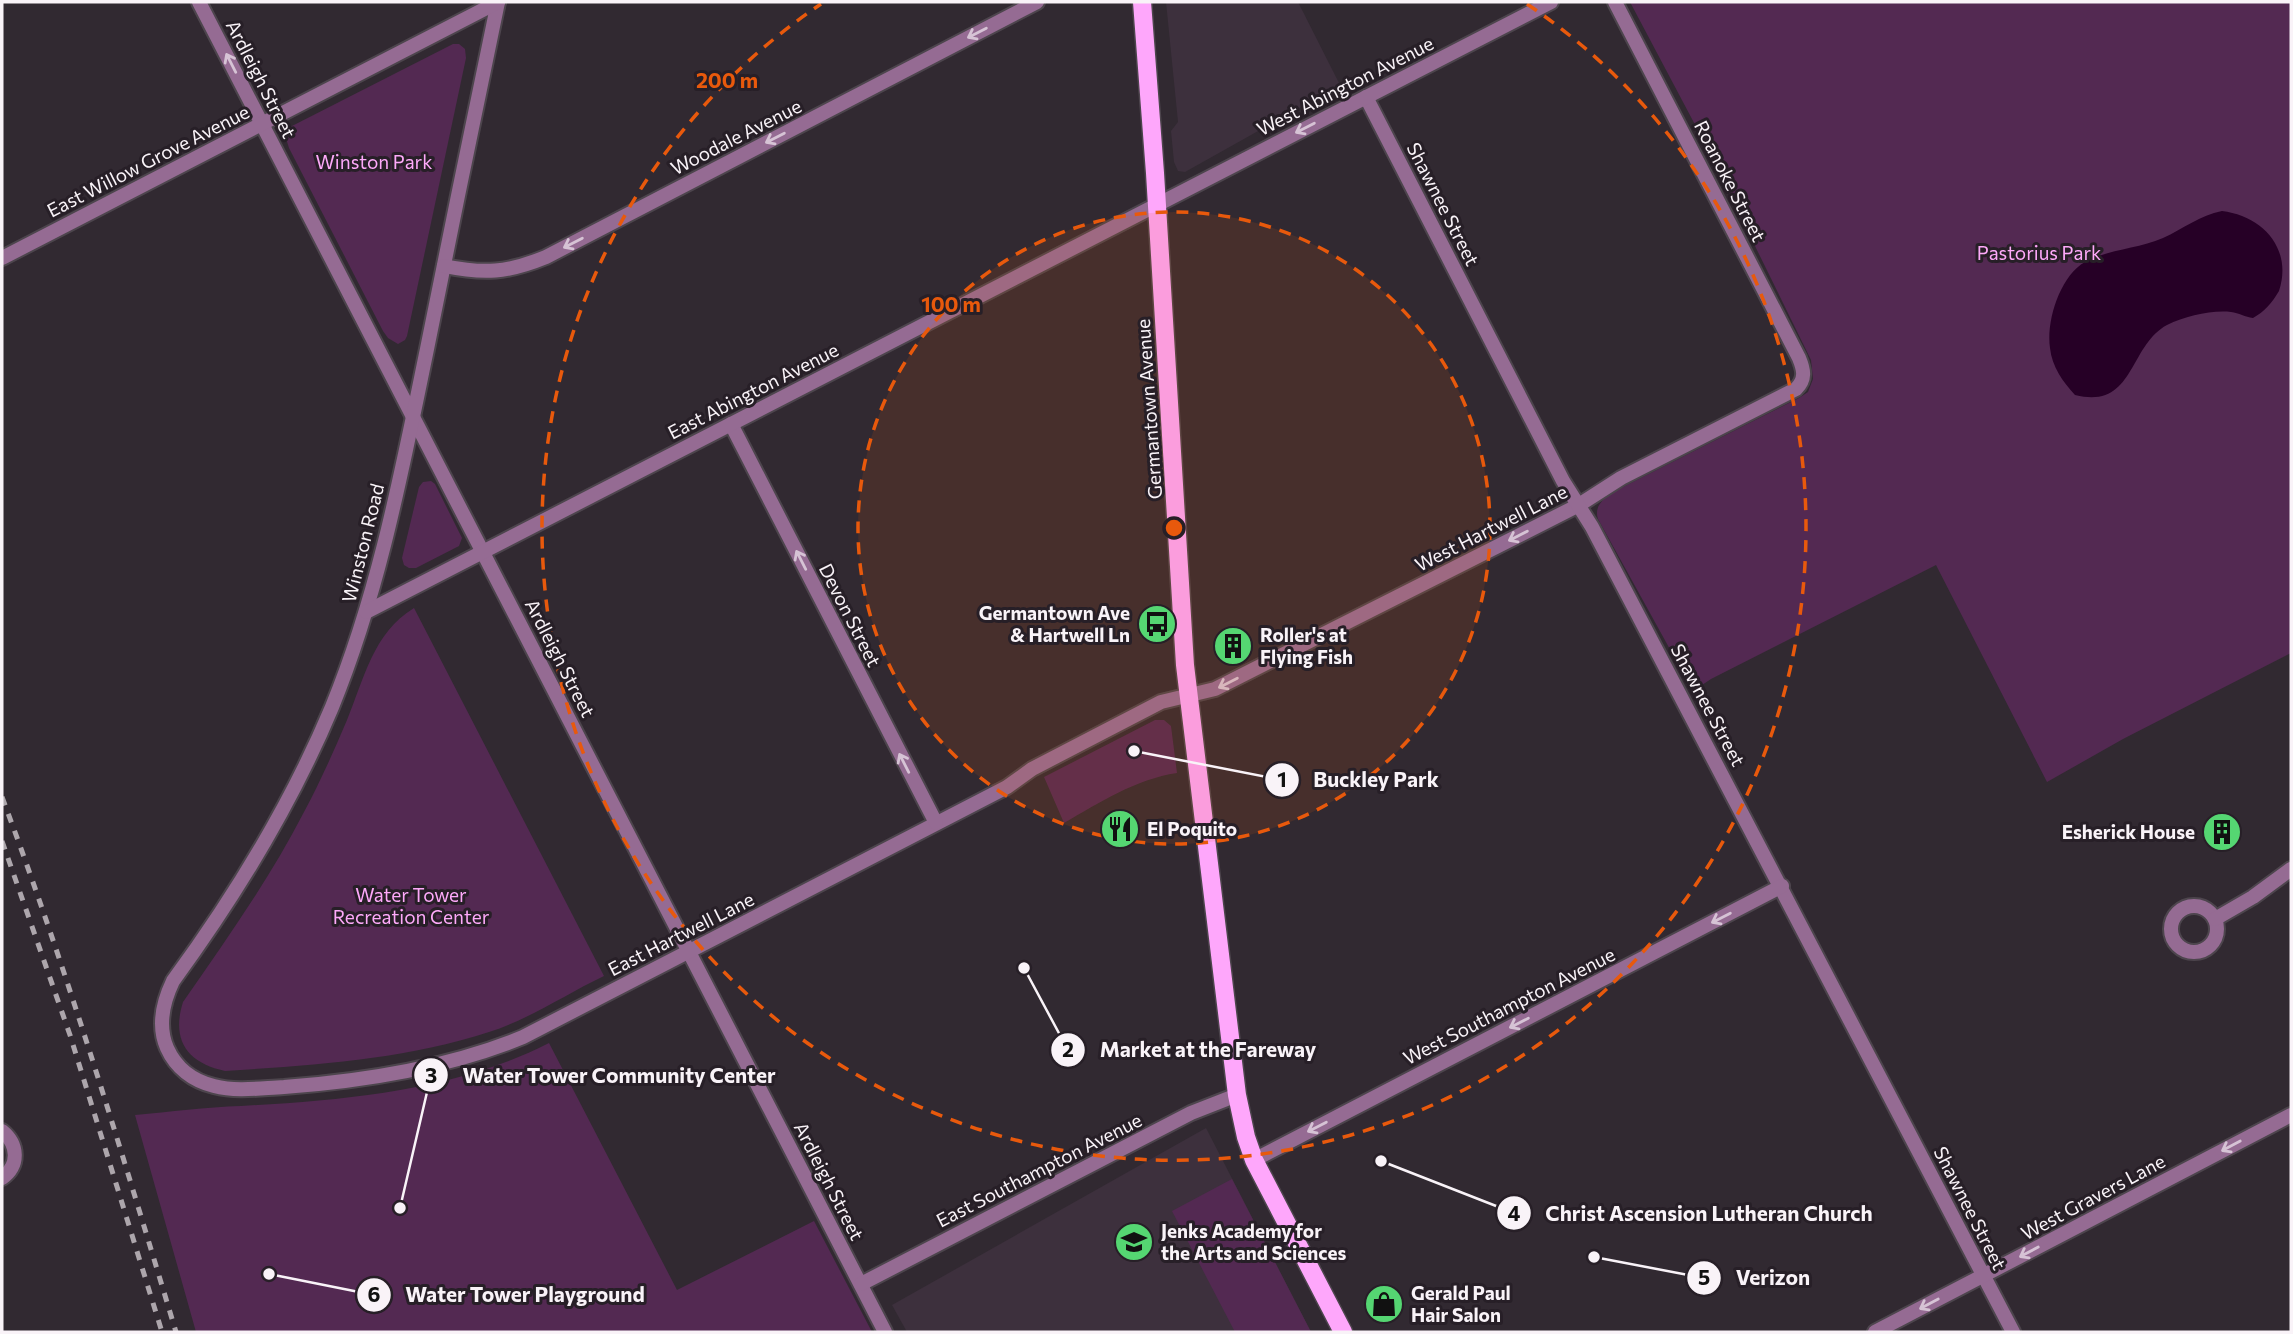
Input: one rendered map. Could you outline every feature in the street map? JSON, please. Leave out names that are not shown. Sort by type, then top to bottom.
[{"type":"main road","name":"Germantown Avenue","points":[[1142,2],[1188,695],[1237,1095],[1254,1160],[1343,1332]]},
{"type":"street","name":"Ardleigh Street","points":[[199,2],[414,414],[885,1332]]},
{"type":"street","name":"East Willow Grove Avenue","points":[[2,258],[498,2]]},
{"type":"street","name":"Winston Road","points":[[169,1052],[161,1024],[167,993],[236,890],[296,785],[333,704],[366,612],[414,414],[498,2]]},
{"type":"street","name":"Woodale Avenue","points":[[443,266],[498,272],[546,257],[1037,2]]},
{"type":"street","name":"West Abington Avenue","points":[[1157,204],[1551,2]]},
{"type":"street","name":"Roanoke Street","points":[[1615,2],[1799,358],[1804,372],[1803,380]]},
{"type":"street","name":"Shawnee Street","points":[[1366,97],[1563,481],[1579,505],[1782,886],[2013,1332]]},
{"type":"street","name":"East Abington Avenue","points":[[366,612],[1157,204]]},
{"type":"street","name":"West Hartwell Lane","points":[[1188,695],[1215,689],[1579,505],[1621,478],[1790,393],[1803,380]]},
{"type":"street","name":"Devon Street","points":[[731,424],[936,823]]},
{"type":"street","name":"East Hartwell Lane","points":[[169,1052],[189,1076],[216,1087],[232,1089],[313,1084],[411,1069],[503,1045],[543,1027],[1007,787],[1032,769],[1161,702],[1188,695]]},
{"type":"street","points":[[2214,919],[2253,897],[2291,869]]},
{"type":"street","name":"West Southampton Avenue","points":[[1254,1160],[1782,886]]},
{"type":"street","name":"East Southampton Avenue","points":[[861,1284],[1191,1113],[1237,1095]]},
{"type":"street","name":"West Gravers Lane","points":[[1875,1332],[2291,1115]]},
{"type":"street","points":[[2,1130],[14,1145],[15,1156],[13,1165],[2,1178]]},
{"type":"shaded area","points":[[1166,2],[1298,2],[1340,85],[1185,172],[1178,171],[1174,162],[1171,131],[1178,122]]},
{"type":"shaded area","points":[[2222,211],[2237,214],[2261,227],[2278,248],[2282,275],[2279,291],[2271,303],[2253,318],[2231,312],[2215,312],[2190,316],[2167,325],[2154,335],[2120,385],[2109,393],[2095,397],[2075,395],[2056,368],[2049,337],[2057,300],[2068,278],[2085,262],[2094,258],[2153,242],[2199,219]]},
{"type":"shaded area","name":"Jenks Academy for the Arts and Sciences","points":[[1206,1128],[1311,1332],[907,1332],[892,1305]]},
{"type":"green space","name":"Pastorius Park","points":[[1630,2],[2291,2],[2291,653],[2123,739],[2047,782],[1936,565],[1711,679],[1693,691],[1598,519],[1597,509],[1619,489],[1799,398],[1808,392],[1813,379],[1811,360],[1701,136]]},
{"type":"green space","name":"Winston Park","points":[[453,44],[459,44],[465,49],[466,58],[407,336],[398,344],[383,331],[289,148],[285,135],[292,126]]},
{"type":"green space","points":[[431,481],[462,538],[459,546],[416,568],[409,568],[404,565],[402,558],[419,487],[423,482]]},
{"type":"green space","name":"Water Tower Recreation Center","points":[[414,608],[604,976],[504,1027],[424,1049],[358,1060],[225,1071],[201,1062],[185,1048],[181,1038],[179,1028],[183,1002],[291,837],[327,766],[379,644],[400,618]]},
{"type":"green space","points":[[1155,720],[1164,720],[1171,726],[1177,773],[1132,786],[1064,823],[1044,777]]},
{"type":"green space","points":[[549,1043],[677,1290],[814,1221],[872,1332],[196,1332],[135,1115],[320,1100],[399,1090],[476,1072]]},
{"type":"green space","points":[[1232,1179],[1311,1332],[1235,1332],[1172,1211]]},
{"type":"railway","points":[[2,797],[72,996],[176,1332]]},
{"type":"railway","points":[[2,841],[70,1035],[162,1332]]},
{"type":"place","name":"Germantown Ave & Hartwell Ln","points":[[1157,624]]},
{"type":"place","name":"Roller's at Flying Fish","points":[[1233,646]]},
{"type":"place","name":"Buckley Park","points":[[1134,751]]},
{"type":"place","name":"El Poquito","points":[[1120,829]]},
{"type":"place","name":"Esherick House","points":[[2222,832]]},
{"type":"place","name":"Market at the Fareway","points":[[1024,968]]},
{"type":"place","name":"Christ Ascension Lutheran Church","points":[[1381,1161]]},
{"type":"place","name":"Water Tower Community Center","points":[[400,1208]]},
{"type":"place","name":"Jenks Academy for the Arts and Sciences","points":[[1134,1242]]},
{"type":"place","name":"Verizon","points":[[1594,1257]]},
{"type":"place","name":"Water Tower Playground","points":[[269,1274]]},
{"type":"place","name":"Gerald Paul Hair Salon","points":[[1384,1304]]}]
